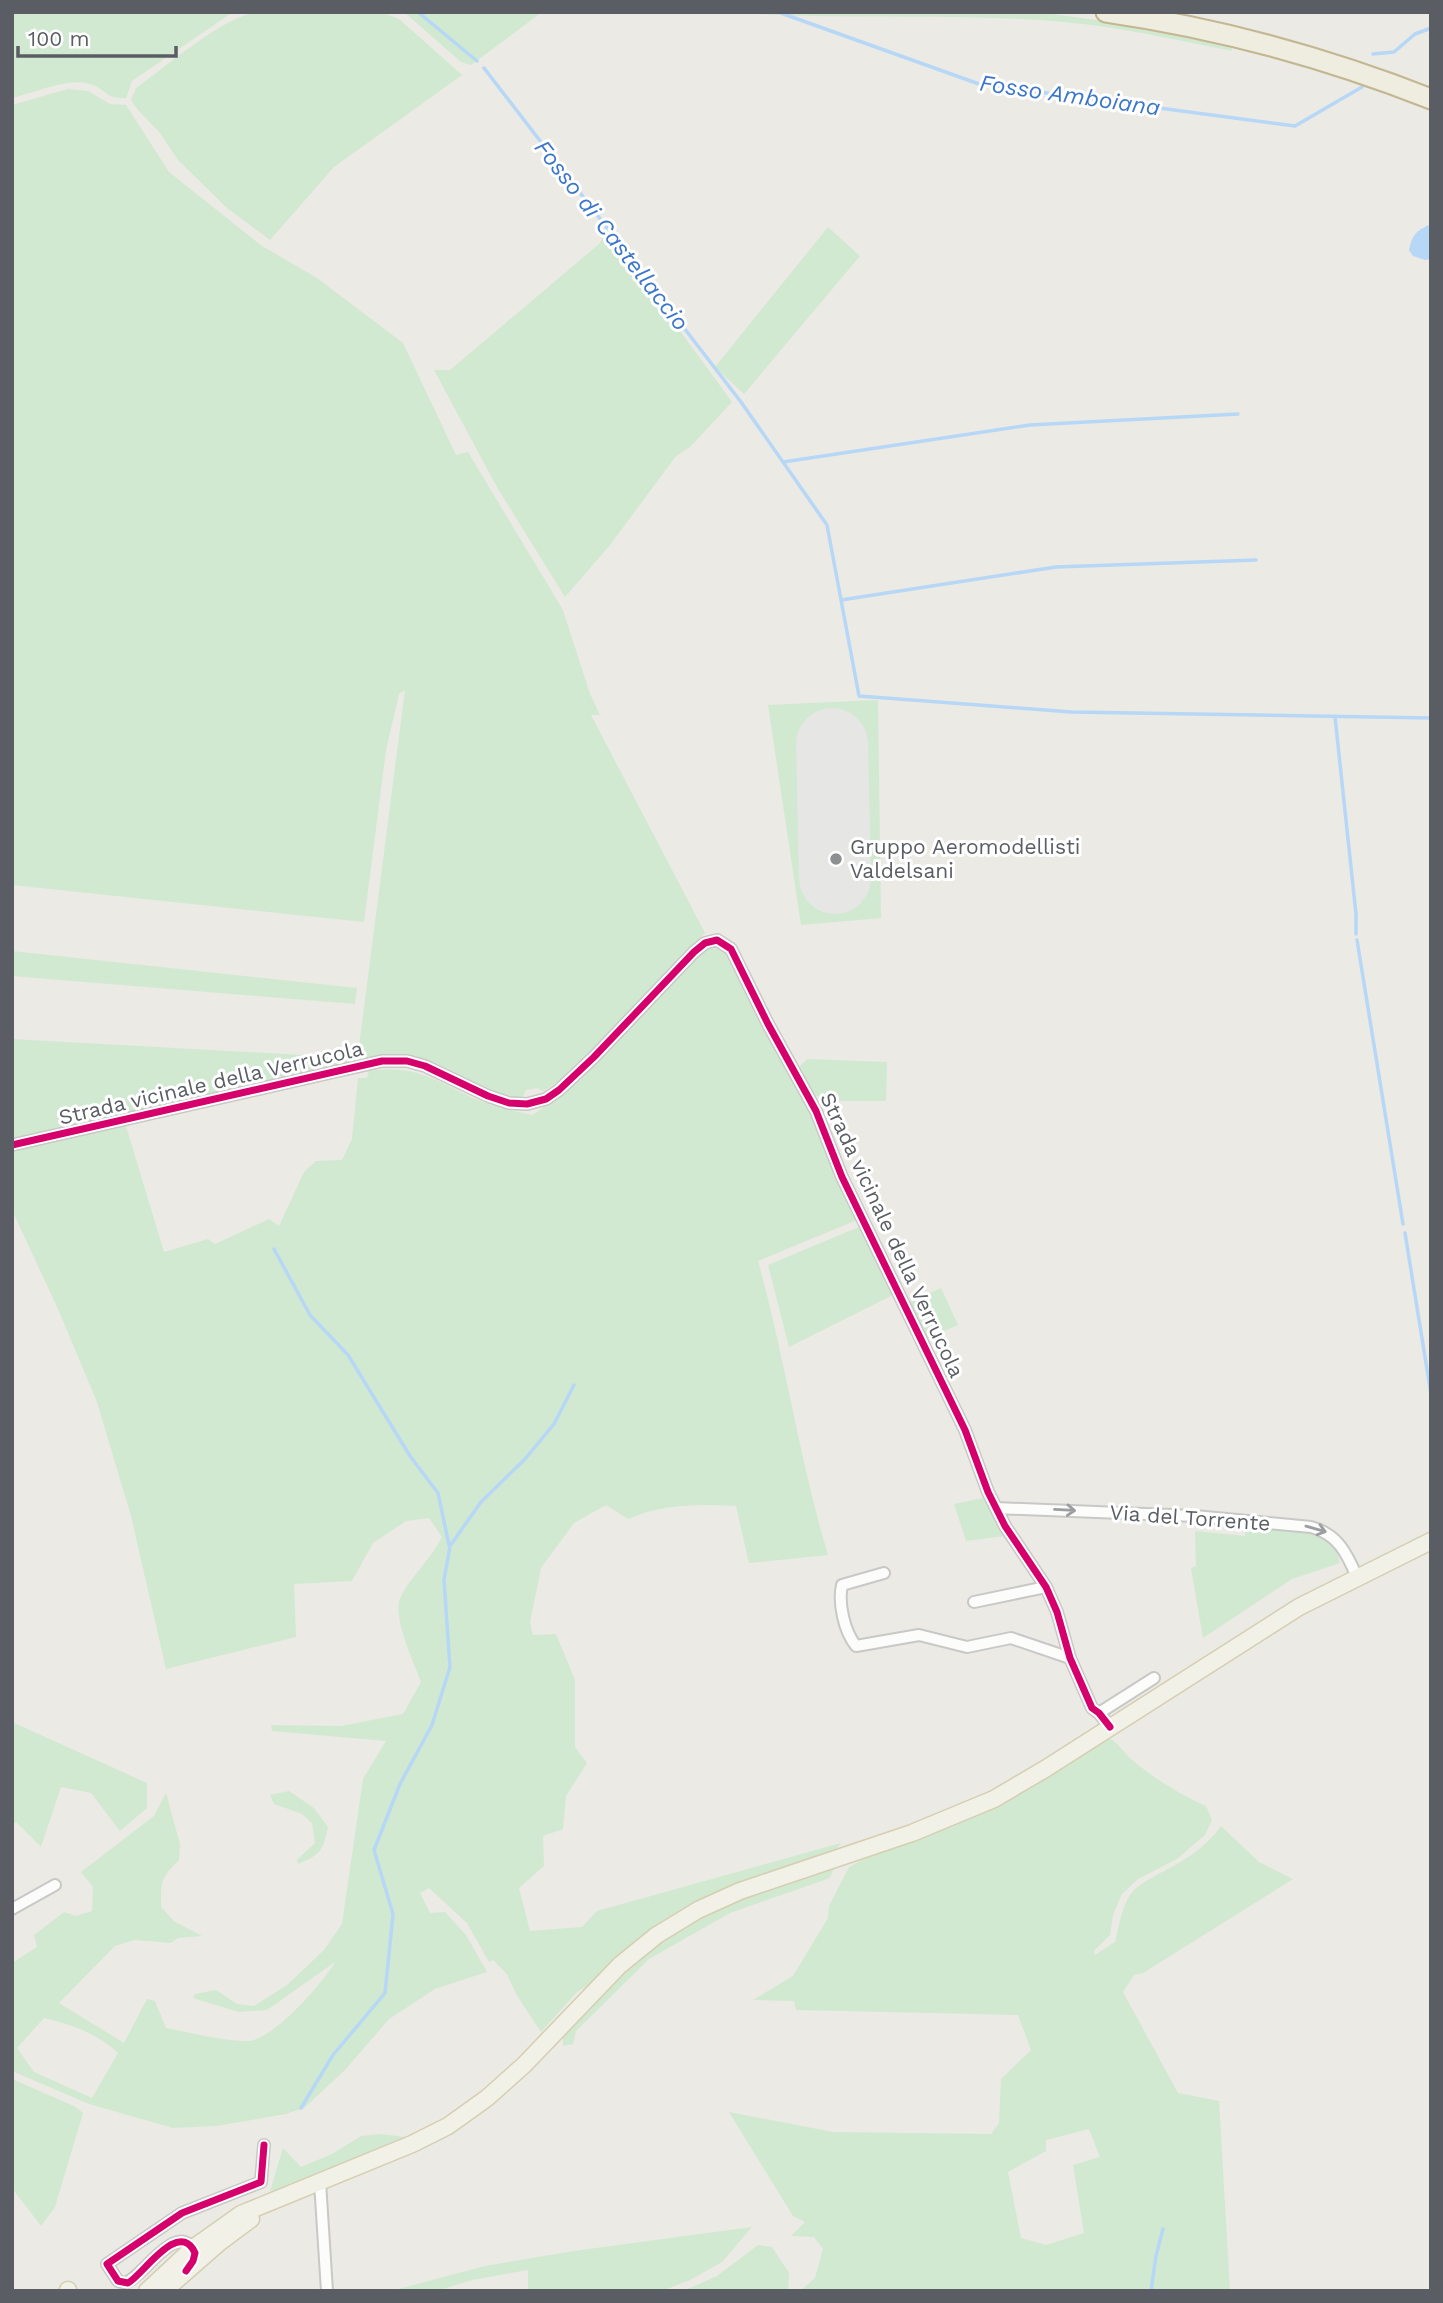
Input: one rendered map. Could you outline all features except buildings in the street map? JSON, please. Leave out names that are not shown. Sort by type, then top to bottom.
[{"type":"highway","points":[[1106,12],[1300,49]]},
{"type":"highway","points":[[1177,12],[1252,29],[1300,49],[1429,92]]},
{"type":"main road","points":[[164,2291],[193,2248],[241,2214],[412,2144],[448,2126],[487,2098],[524,2065],[620,1965],[657,1935],[698,1910],[740,1891],[912,1833],[969,1810],[1011,1789],[1299,1607],[1431,1541]]},
{"type":"main road","points":[[147,2291],[296,2192]]},
{"type":"street","name":"Strada vicinale della Verrucola","points":[[12,1145],[382,1061],[407,1061],[425,1066],[509,1103],[527,1104],[546,1099],[594,1057],[694,952],[705,943],[717,940],[731,949],[816,1111],[842,1177],[965,1430],[996,1508]]},
{"type":"street","name":"Via del Torrente","points":[[996,1508],[1195,1517],[1311,1527],[1327,1532],[1341,1545],[1357,1577]]},
{"type":"street","points":[[996,1508],[1046,1587],[1057,1612],[1070,1658],[1092,1708],[1110,1727]]},
{"type":"street","points":[[884,1573],[842,1585],[840,1596],[850,1638],[856,1646],[919,1635],[967,1647],[1011,1638],[1070,1658]]},
{"type":"street","points":[[974,1602],[1046,1587]]},
{"type":"street","points":[[1099,1713],[1154,1678]]},
{"type":"street","points":[[12,1909],[55,1885]]},
{"type":"street","points":[[193,2248],[185,2243],[174,2244],[160,2251],[132,2281],[125,2283],[118,2281],[107,2264],[177,2216],[261,2182],[264,2146]]},
{"type":"street","points":[[320,2182],[327,2291]]},
{"type":"street","points":[[151,2262],[164,2257],[180,2268]]},
{"type":"green space","points":[[12,12],[233,12],[132,81],[126,98],[113,97],[96,86],[82,82],[62,84],[12,98]]},
{"type":"green space","points":[[257,12],[384,13],[399,19],[462,75],[334,167],[270,240],[227,208],[178,160],[160,133],[131,100],[136,88],[212,32]]},
{"type":"green space","points":[[404,12],[542,12],[471,65],[461,62]]},
{"type":"green space","points":[[730,12],[1038,12],[1147,27],[1232,45],[1232,51],[1127,30],[1064,22],[981,17],[813,16]]},
{"type":"green space","points":[[68,89],[88,91],[110,104],[126,105],[169,172],[262,246],[317,278],[403,343],[456,455],[468,452],[563,610],[590,694],[600,715],[591,715],[705,933],[566,1077],[543,1091],[537,1088],[526,1090],[523,1097],[509,1096],[435,1063],[414,1057],[389,1057],[357,1062],[405,690],[399,694],[386,750],[364,922],[12,885],[12,105]]},
{"type":"green space","points":[[828,227],[860,256],[744,394],[715,367]]},
{"type":"green space","points":[[607,231],[732,402],[690,447],[676,456],[610,545],[565,597],[498,489],[434,370],[450,370],[599,244]]},
{"type":"green space","name":"Gruppo Aeromodellisti Valdelsani","points":[[878,700],[881,918],[801,925],[768,705]]},
{"type":"green space","points":[[709,948],[721,949],[731,958],[762,1023],[803,1097],[857,1220],[758,1261],[828,1555],[749,1563],[736,1506],[681,1506],[654,1510],[628,1519],[606,1505],[574,1523],[541,1568],[530,1622],[533,1635],[556,1634],[575,1680],[575,1747],[587,1763],[566,1796],[563,1829],[543,1836],[544,1866],[519,1888],[530,1931],[582,1927],[597,1911],[841,1843],[834,1852],[693,1902],[657,1924],[597,1979],[577,1992],[541,2032],[516,1994],[507,1974],[493,1960],[489,1962],[467,1923],[429,1888],[420,1893],[430,1913],[445,1912],[466,1935],[487,1972],[435,1989],[389,2019],[345,2070],[304,2108],[286,2114],[216,2126],[173,2128],[89,2104],[12,2071],[12,1963],[37,1947],[34,1935],[64,1912],[76,1916],[92,1911],[93,1887],[81,1872],[154,1816],[166,1793],[180,1844],[179,1860],[163,1881],[161,1907],[175,1922],[202,1936],[178,1938],[171,1943],[135,1940],[115,1946],[59,2003],[124,2043],[147,1999],[155,2001],[166,2028],[248,2041],[258,2038],[283,2021],[319,1983],[335,1962],[267,2010],[239,2012],[193,1998],[195,1994],[216,1990],[237,2004],[254,2006],[287,1985],[324,1950],[342,1924],[363,1779],[386,1741],[272,1731],[271,1725],[341,1726],[403,1714],[421,1682],[401,1626],[399,1604],[405,1588],[433,1553],[442,1537],[429,1518],[406,1521],[373,1543],[352,1581],[294,1584],[296,1637],[166,1669],[131,1516],[97,1402],[12,1210],[12,1151],[126,1126],[164,1252],[208,1239],[215,1244],[269,1219],[279,1226],[304,1172],[316,1161],[342,1160],[352,1139],[358,1078],[367,1078],[369,1071],[405,1070],[434,1079],[477,1100],[532,1115],[598,1062],[695,956]],"holes":[[[44,2018],[93,2035],[118,2053],[92,2098],[34,2072],[17,2048]]]},
{"type":"green space","points":[[12,951],[357,988],[355,1004],[12,976]]},
{"type":"green space","points":[[12,1039],[340,1057],[352,1048],[350,1060],[342,1067],[12,1140]]},
{"type":"green space","points":[[807,1059],[887,1062],[886,1101],[820,1101],[818,1096],[813,1096],[798,1068]]},
{"type":"green space","points":[[859,1227],[893,1295],[789,1347],[768,1265]]},
{"type":"green space","points":[[941,1288],[958,1325],[926,1339],[910,1302]]},
{"type":"green space","points":[[983,1498],[1005,1536],[966,1541],[954,1504]]},
{"type":"green space","points":[[1246,1525],[1314,1532],[1331,1544],[1340,1563],[1292,1579],[1203,1638],[1191,1568],[1196,1566],[1195,1531],[1245,1536]]},
{"type":"green space","points":[[12,1722],[147,1783],[147,1808],[120,1831],[91,1793],[61,1787],[41,1847],[16,1822],[12,1825]]},
{"type":"green space","points":[[1107,1737],[1157,1779],[1206,1806],[1212,1820],[1205,1835],[1177,1859],[1138,1879],[1122,1894],[1113,1915],[1110,1935],[1094,1951],[1095,1955],[1115,1942],[1124,1909],[1133,1891],[1196,1851],[1221,1826],[1259,1862],[1293,1879],[1143,1973],[1134,1975],[1123,1992],[1178,2093],[1219,2101],[1230,2291],[800,2291],[815,2278],[823,2249],[814,2237],[791,2236],[805,2222],[793,2216],[729,2112],[833,2132],[991,2134],[999,2123],[1001,2079],[1031,2050],[1018,2015],[796,2010],[794,2001],[753,2000],[793,1976],[828,1918],[829,1906],[849,1867],[871,1855],[953,1826],[1015,1794]],"holes":[[[1089,2129],[1100,2157],[1073,2165],[1084,2233],[1046,2245],[1021,2238],[1008,2172],[1046,2151],[1046,2140]]]},
{"type":"green space","points":[[289,1791],[314,1808],[328,1827],[319,1851],[298,1864],[297,1860],[315,1843],[312,1823],[302,1814],[274,1804],[270,1795]]},
{"type":"green space","points":[[834,1868],[830,1878],[730,1913],[649,1959],[576,2031],[573,2044],[563,2046],[563,2033],[635,1962],[676,1932],[729,1902]]},
{"type":"green space","points":[[12,2079],[74,2106],[83,2113],[55,2207],[41,2226],[12,2188]]},
{"type":"green space","points":[[381,2134],[405,2137],[269,2195],[283,2148],[301,2167],[332,2154],[361,2136]]},
{"type":"green space","points":[[752,2227],[722,2262],[690,2280],[662,2291],[528,2291],[528,2270],[472,2280],[437,2291],[391,2291],[485,2266]]},
{"type":"green space","points":[[758,2245],[772,2247],[789,2273],[788,2291],[683,2291],[717,2276]]},
{"type":"water","points":[[1429,225],[1431,259],[1425,260],[1413,256],[1409,250],[1415,234]]},
{"type":"waterway","name":"Fosso di Castellaccio","points":[[418,12],[477,61]]},
{"type":"waterway","name":"Fosso Amboiana","points":[[778,12],[979,84],[1295,126],[1362,87]]},
{"type":"waterway","name":"Fosso Amboiana","points":[[1373,54],[1394,52],[1415,34],[1431,28]]},
{"type":"waterway","points":[[484,68],[741,402],[827,525],[859,696],[1071,712],[1431,718]]},
{"type":"waterway","points":[[783,462],[1030,425],[1238,414]]},
{"type":"waterway","points":[[841,600],[1056,567],[1256,560]]},
{"type":"waterway","points":[[1335,717],[1356,934]]},
{"type":"waterway","points":[[1357,940],[1403,1224]]},
{"type":"waterway","points":[[1405,1233],[1431,1394]]},
{"type":"waterway","points":[[274,1249],[310,1315],[348,1355],[410,1456],[438,1493],[449,1545]]},
{"type":"waterway","points":[[301,2108],[333,2055],[385,1993],[393,1914],[374,1850],[400,1784],[432,1725],[450,1667],[444,1580],[450,1546],[481,1502],[525,1459],[554,1424],[574,1385]]},
{"type":"waterway","points":[[1151,2291],[1163,2229]]},
{"type":"runway","points":[[832,744],[835,878]]},
{"type":"cycle path","points":[[12,1145],[382,1061],[407,1061],[425,1066],[509,1103],[527,1104],[546,1099],[594,1057],[694,952],[705,943],[717,940],[731,949],[816,1111],[842,1177],[965,1430],[988,1492],[1005,1526],[1046,1587],[1057,1612],[1070,1658],[1092,1708],[1110,1727]]},
{"type":"cycle path","points":[[186,2271],[195,2253],[188,2244],[180,2242],[161,2252],[128,2283],[118,2281],[107,2264],[182,2213],[261,2182],[264,2145]]},
{"type":"place","name":"Gruppo Aeromodellisti Valdelsani","points":[[836,859]]}]
